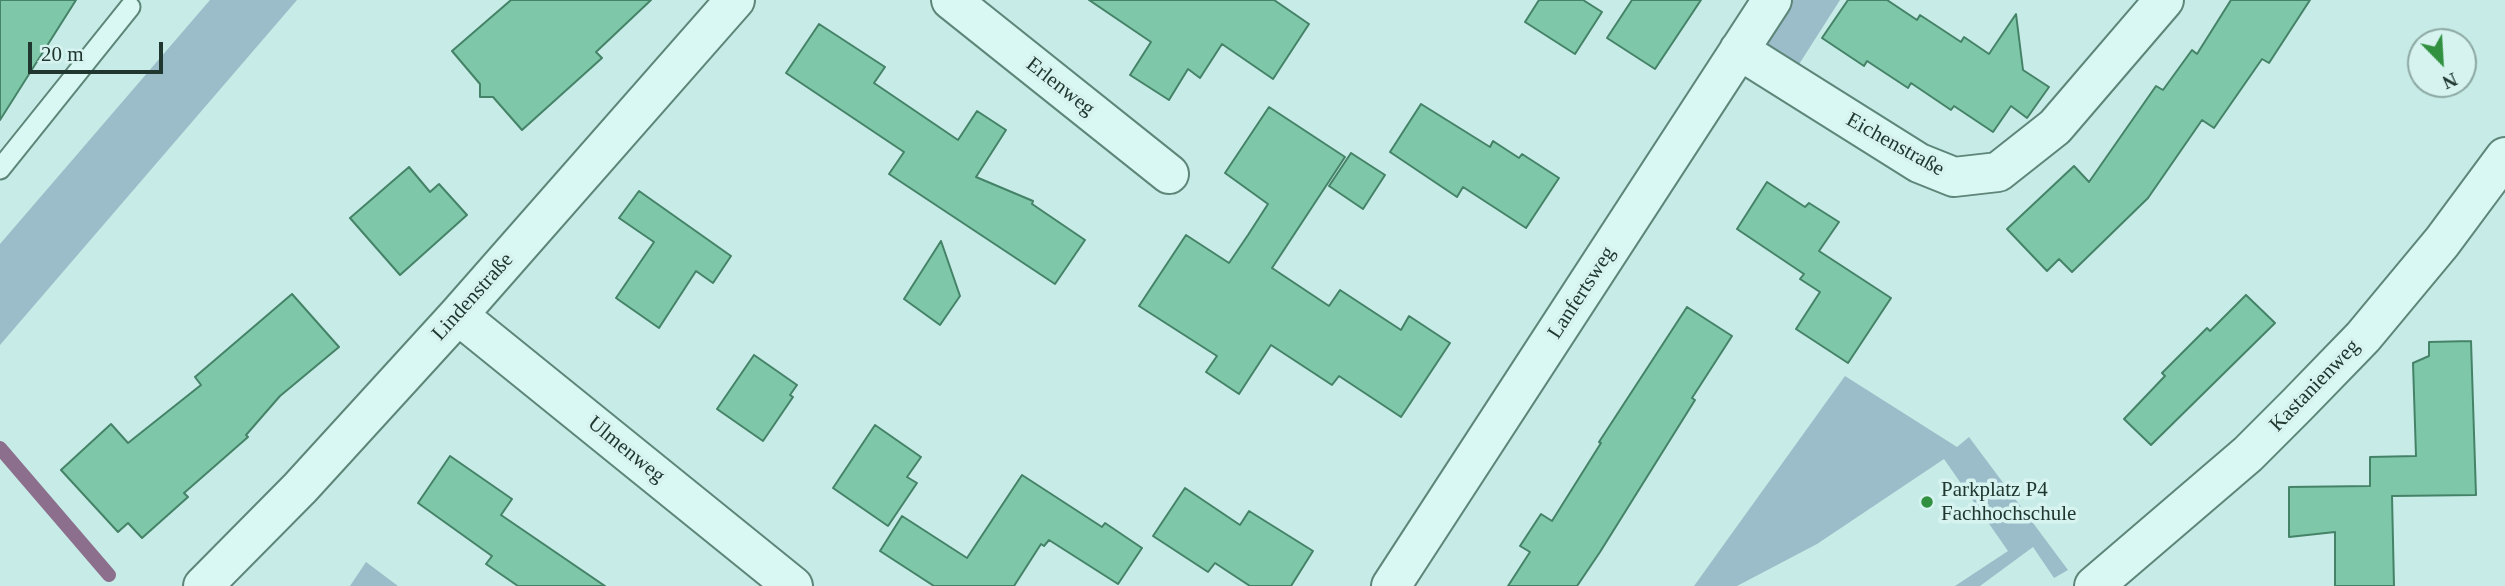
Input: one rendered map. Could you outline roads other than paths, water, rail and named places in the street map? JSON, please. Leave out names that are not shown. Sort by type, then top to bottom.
[{"type":"street","name":"Lindenstraße","points":[[203,586],[300,488],[458,315],[735,0]]},
{"type":"street","name":"Erlenweg","points":[[951,0],[1169,174]]},
{"type":"street","name":"Lanfertsweg","points":[[1391,586],[1772,0]]},
{"type":"street","name":"Eichenstraße","points":[[1739,50],[1919,163],[1954,177],[1965,176],[1998,172],[2055,127],[2164,0]]},
{"type":"street","name":"Kastanienweg","points":[[2094,586],[2248,454],[2307,396],[2372,326],[2442,242],[2505,157]]},
{"type":"street","name":"Ulmenweg","points":[[458,315],[793,586]]},
{"type":"lane","points":[[0,169],[130,7]]},
{"type":"waterway","points":[[0,448],[109,575]]},
{"type":"place","name":"Parkplatz P4 Fachhochschule","points":[[1927,502]]}]
